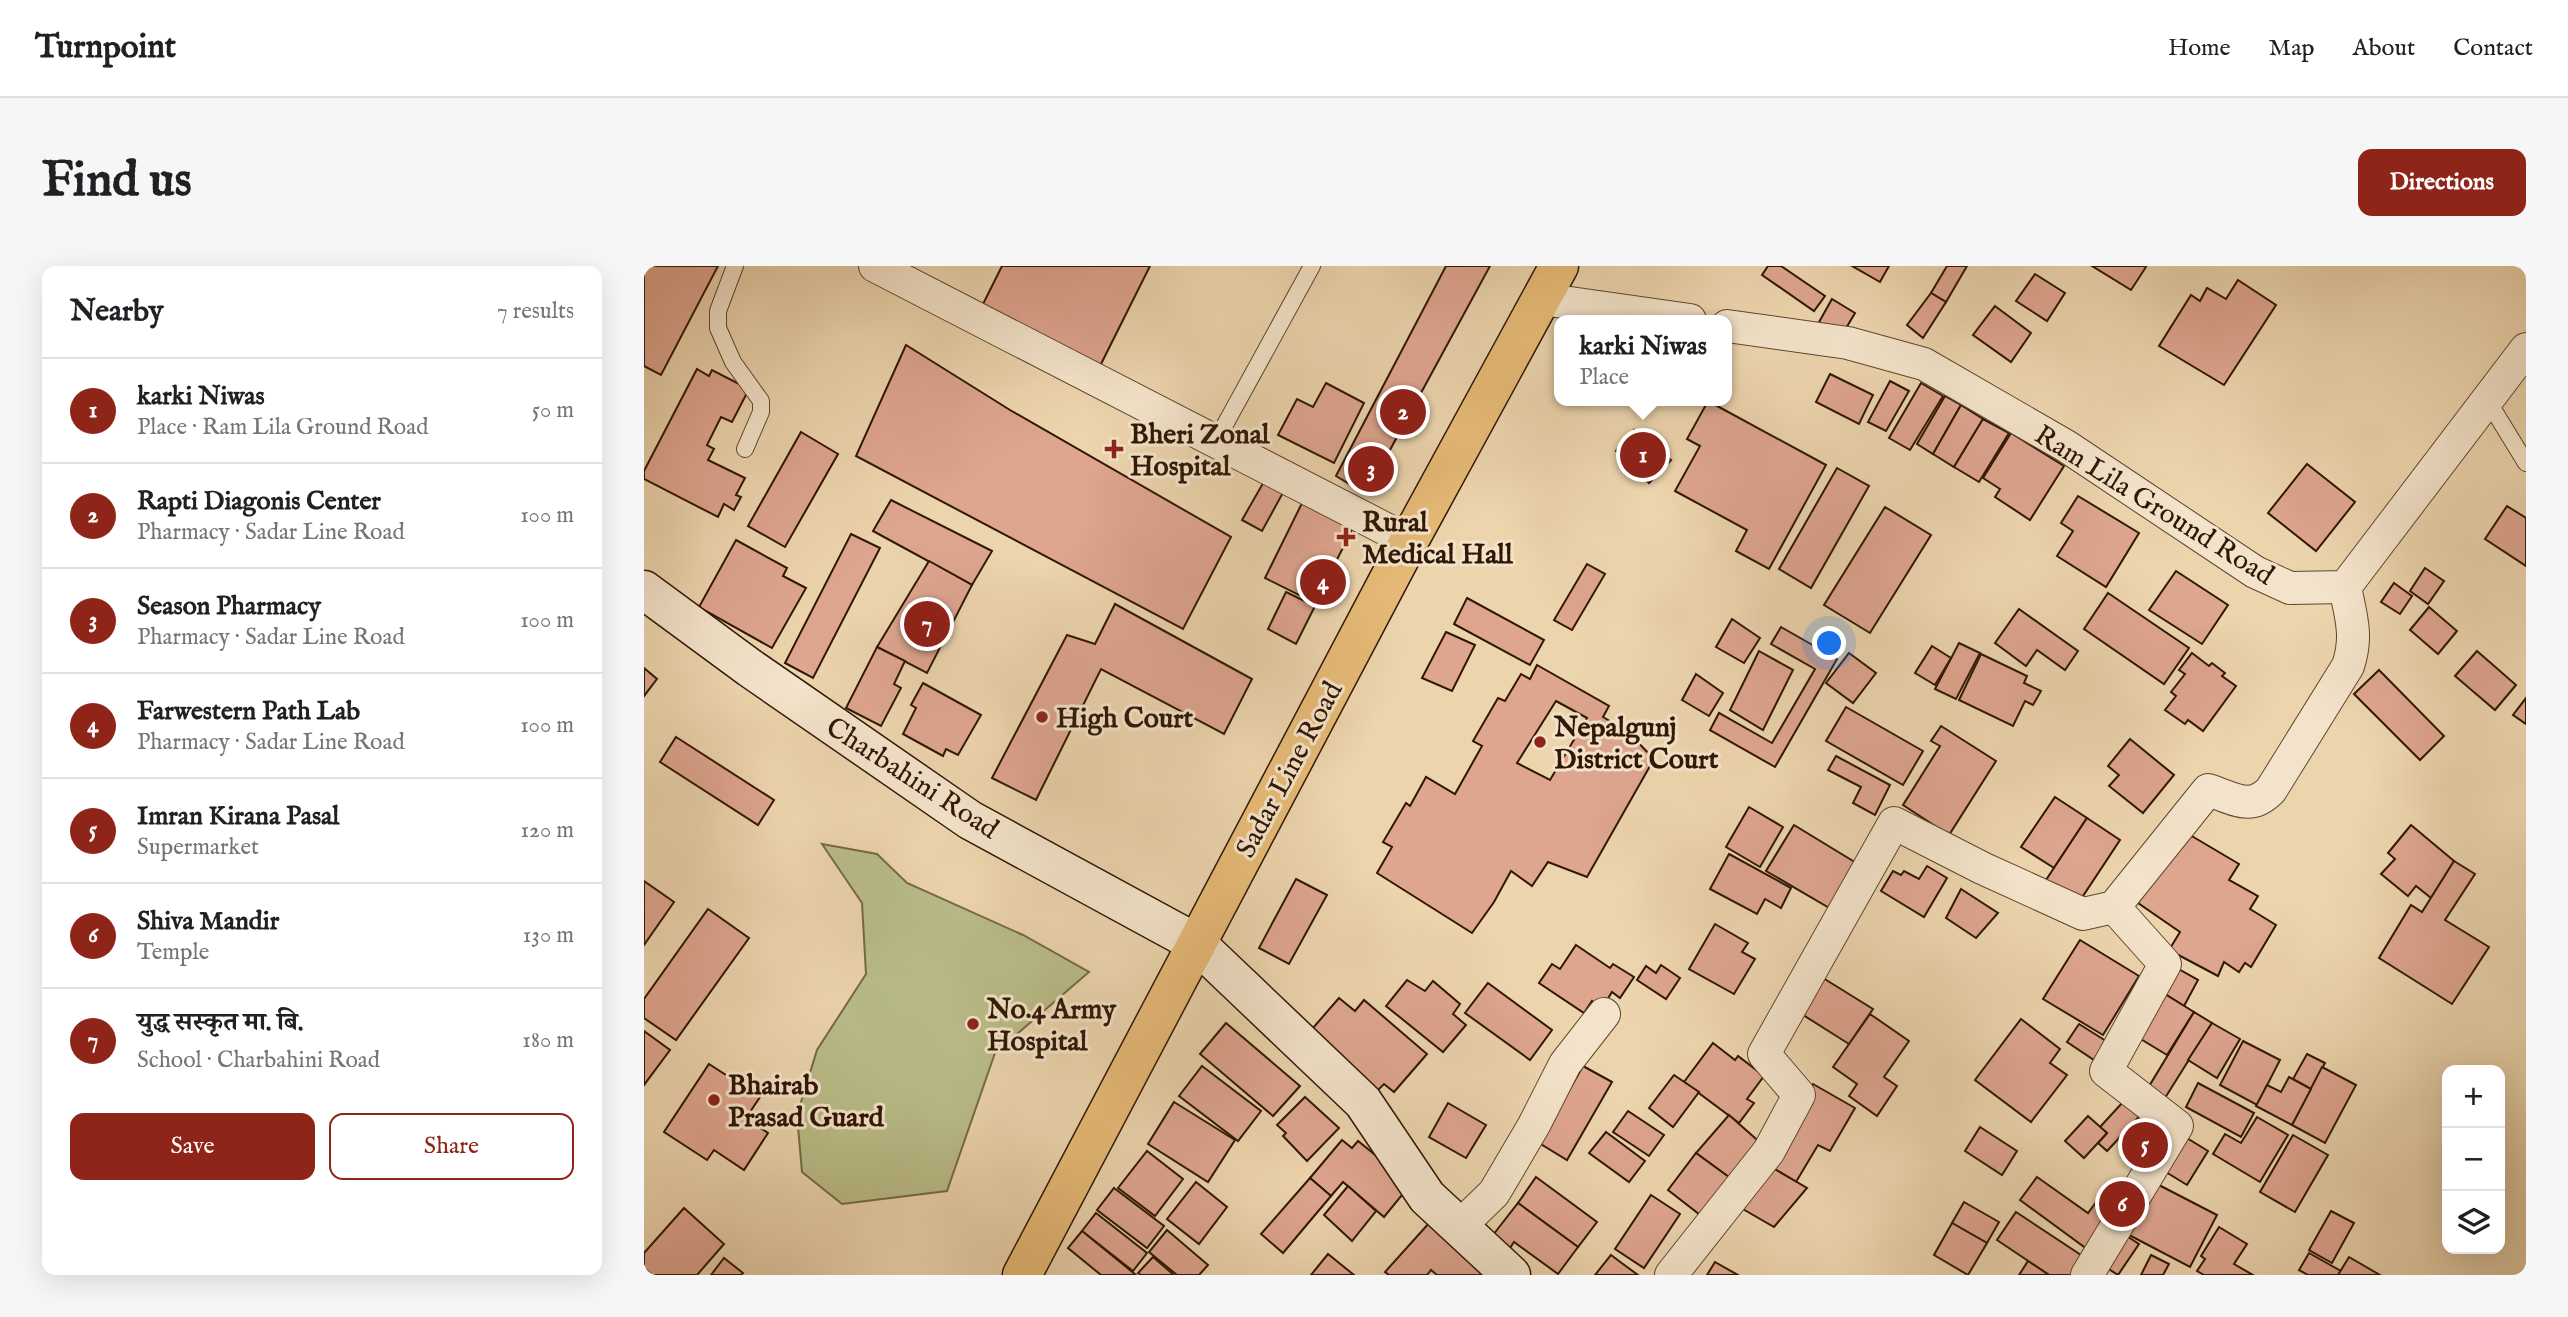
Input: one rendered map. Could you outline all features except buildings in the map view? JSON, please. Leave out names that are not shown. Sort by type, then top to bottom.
[{"type":"main road","name":"Sadar Line Road","points":[[1022,1275],[1409,541],[1551,282]]},
{"type":"main road","name":"Charbahini Road","points":[[644,590],[750,668],[970,820],[1196,943],[1363,1102],[1427,1197],[1511,1275]]},
{"type":"street","points":[[875,266],[1409,541]]},
{"type":"street","points":[[1551,282],[1672,315]]},
{"type":"street","name":"Ram Lila Ground Road","points":[[1732,327],[1848,343],[1924,364],[2066,446],[2255,572],[2290,588],[2345,587]]},
{"type":"street","points":[[1671,1275],[1769,1151],[1799,1095],[1763,1054],[1894,823],[1982,868],[2083,914],[2114,907],[2208,790],[2249,803],[2260,801],[2271,790],[2347,666],[2353,649],[2354,634],[2345,587],[2526,349]]},
{"type":"street","points":[[2087,1275],[2177,1126],[2106,1071],[2165,964],[2114,907]]},
{"type":"street","points":[[1459,1227],[1494,1193],[1534,1125],[1565,1064],[1604,1014]]},
{"type":"lane","points":[[736,266],[718,311],[719,328],[733,362],[761,401],[761,412],[745,449]]},
{"type":"lane","points":[[1216,441],[1312,266]]},
{"type":"lane","points":[[2488,401],[2526,463]]},
{"type":"green space","points":[[822,844],[877,854],[907,883],[1023,935],[1089,972],[995,1053],[947,1191],[842,1204],[802,1172],[797,1115],[817,1050],[866,974],[862,903]]},
{"type":"place","name":"Rapti Diagonis Center","points":[[1403,412]]},
{"type":"place","name":"Bheri Zonal Hospital","points":[[1114,449]]},
{"type":"place","name":"karki Niwas","points":[[1643,455]]},
{"type":"place","name":"Season Pharmacy","points":[[1371,469]]},
{"type":"place","name":"Rural Medical Hall","points":[[1346,537]]},
{"type":"place","name":"Farwestern Path Lab","points":[[1323,582]]},
{"type":"place","name":"युद्ध सस्कृत मा. बि.","points":[[927,624]]},
{"type":"place","name":"High Court","points":[[1042,717]]},
{"type":"place","name":"Nepalgunj District Court","points":[[1540,742]]},
{"type":"place","name":"No.4 Army Hospital","points":[[973,1024]]},
{"type":"place","name":"Bhairab Prasad Guard","points":[[714,1100]]},
{"type":"place","name":"Imran Kirana Pasal","points":[[2145,1145]]},
{"type":"place","name":"Shiva Mandir","points":[[2122,1204]]}]
